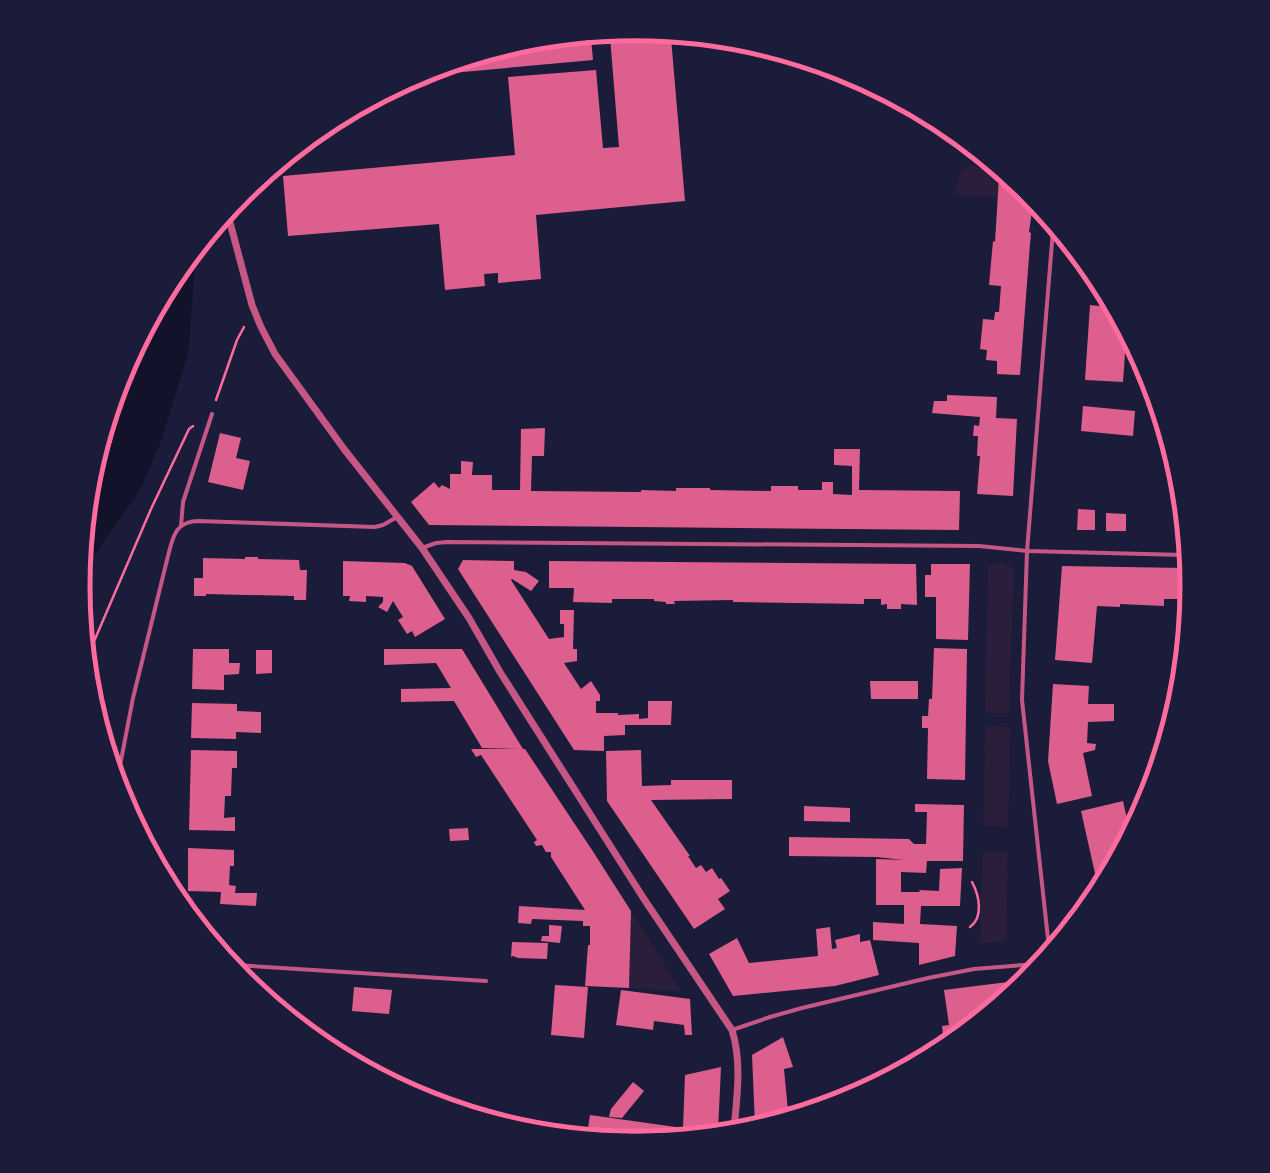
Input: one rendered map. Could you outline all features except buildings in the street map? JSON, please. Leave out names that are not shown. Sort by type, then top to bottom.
[{"type":"street","points":[[230,222],[250,299],[257,319],[275,354],[344,449],[422,548],[469,618],[500,672],[644,899],[732,1030],[737,1050],[738,1062],[734,1123]]},
{"type":"street","points":[[1048,942],[1022,700],[1027,552],[1053,236]]},
{"type":"street","points":[[181,526],[183,502],[212,414]]},
{"type":"street","points":[[120,767],[133,698],[168,556],[174,534],[181,526],[192,521],[199,521],[375,527],[383,525],[397,517]]},
{"type":"street","points":[[422,548],[436,543],[447,542],[979,546],[1027,552],[1179,555]]},
{"type":"street","points":[[732,1030],[796,1010],[928,978],[974,970],[1028,965]]},
{"type":"street","points":[[243,966],[486,981]]},
{"type":"path","points":[[212,414],[237,340]]},
{"type":"path","points":[[93,644],[151,509],[189,428]]},
{"type":"path","points":[[970,928],[977,919],[979,908],[975,888],[972,882]]},
{"type":"shaded area","points":[[967,165],[984,167],[995,176],[1000,181],[999,198],[953,195],[962,170],[965,171]]},
{"type":"shaded area","points":[[195,263],[188,354],[161,441],[140,490],[95,554],[91,563],[94,515],[100,480],[118,411],[146,345],[181,283]]},
{"type":"shaded area","points":[[994,563],[1010,566],[1014,570],[1009,713],[985,713],[988,567]]},
{"type":"shaded area","points":[[985,726],[1011,727],[1008,827],[983,826]]},
{"type":"shaded area","points":[[982,852],[1008,853],[1006,938],[1003,941],[984,943],[980,941]]},
{"type":"shaded area","points":[[631,911],[681,991],[629,988]]}]
